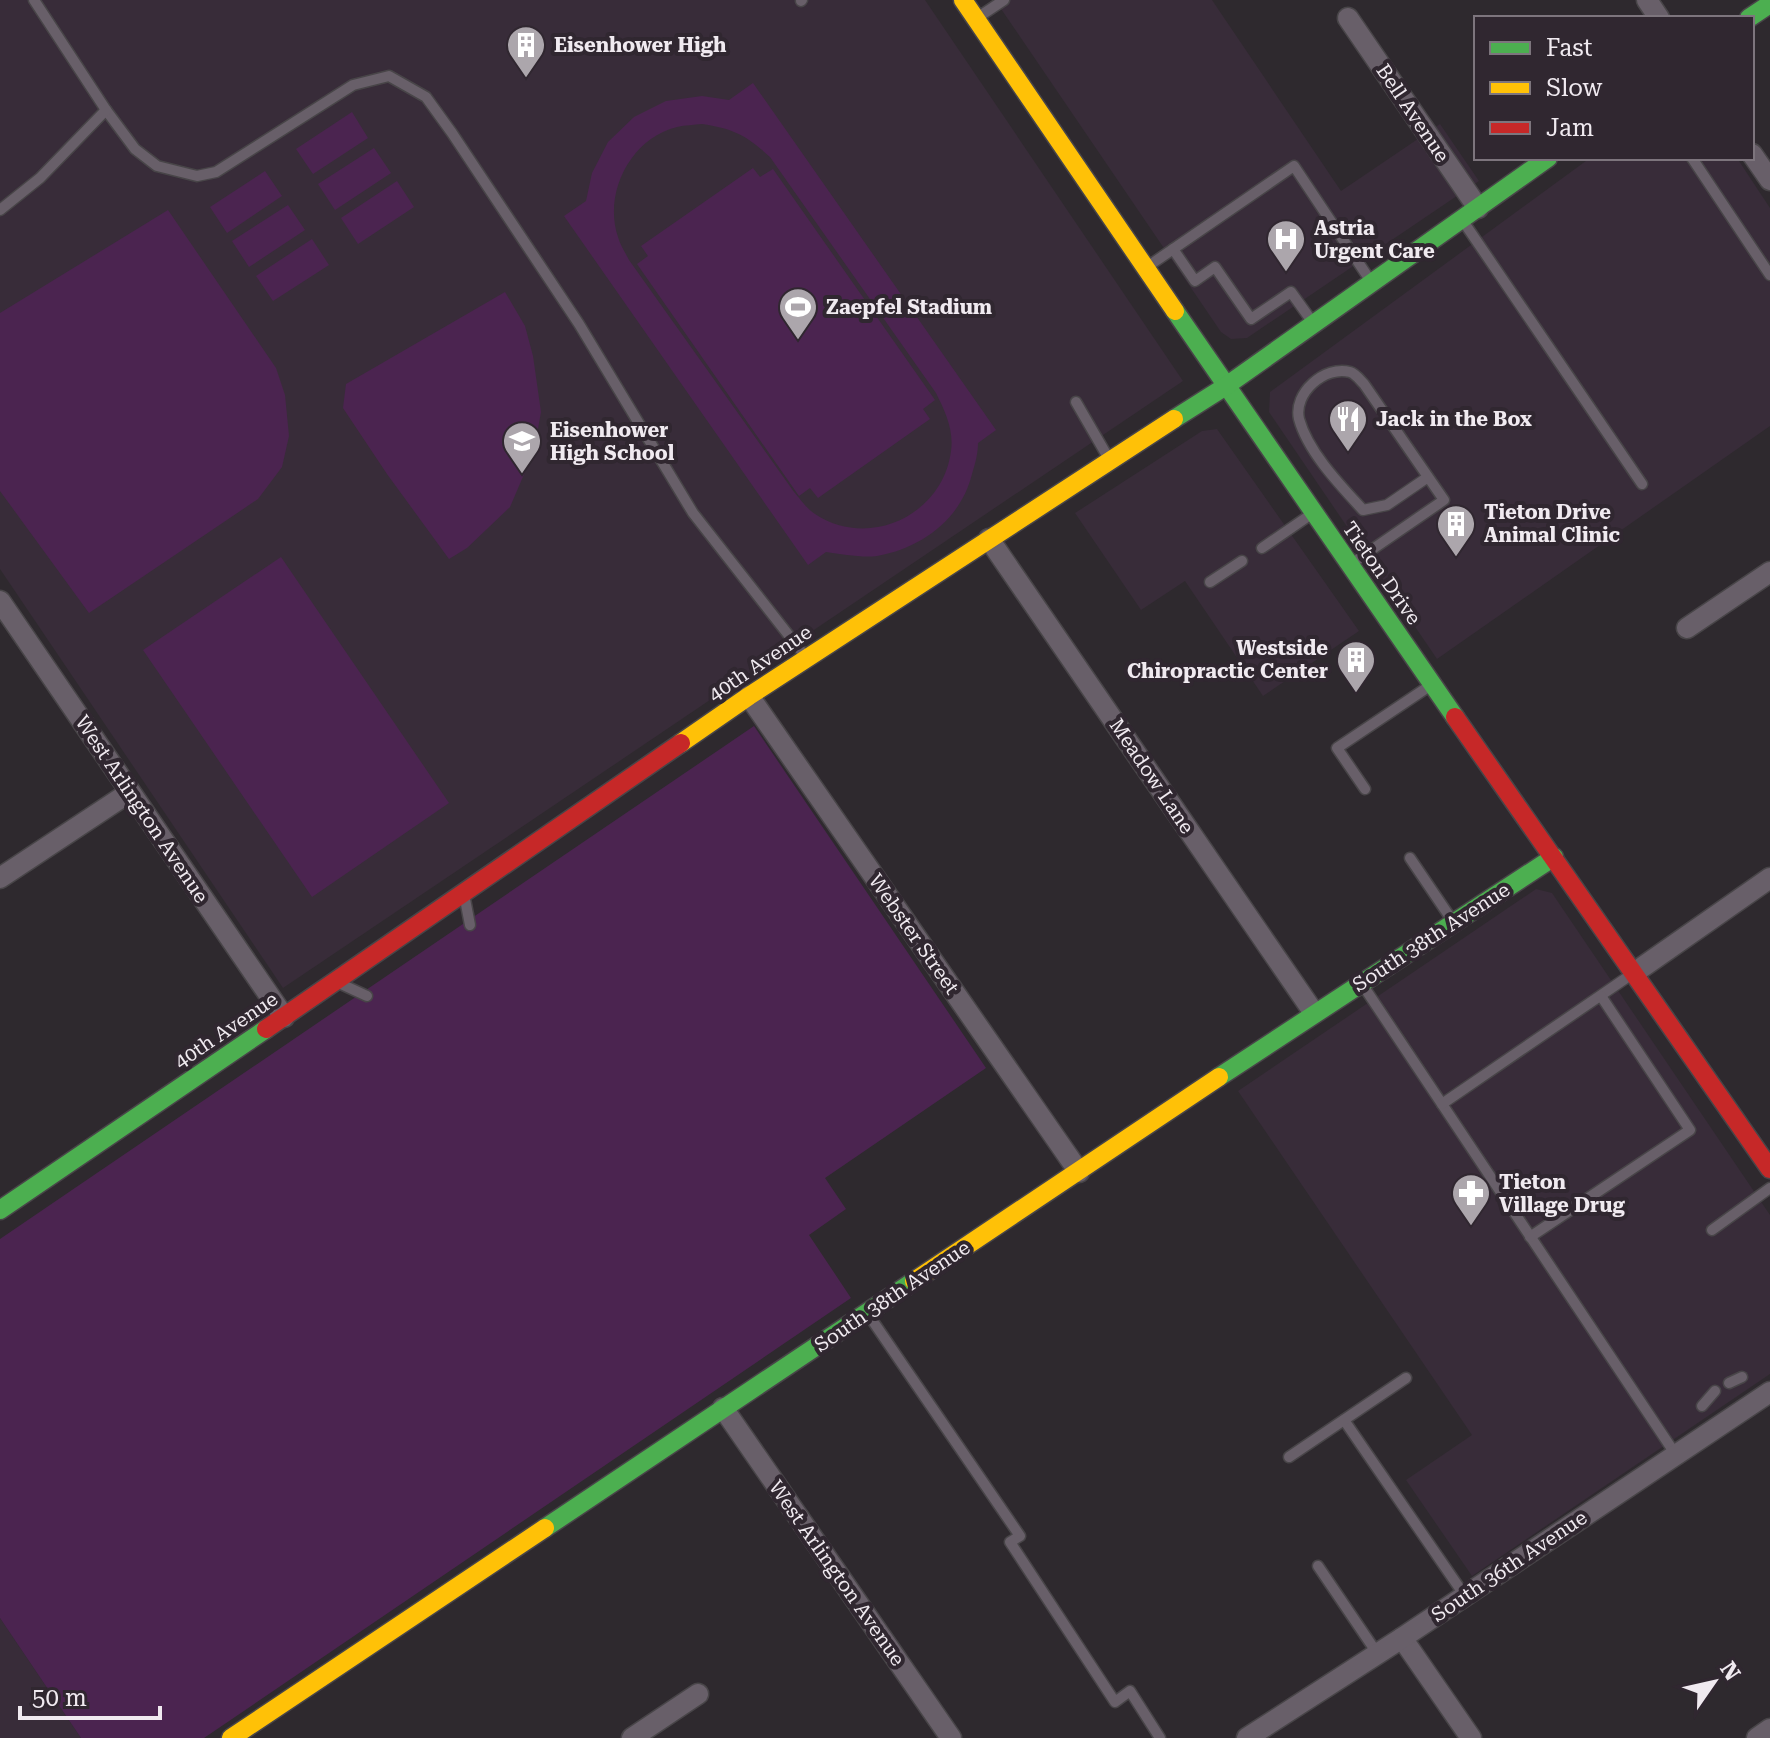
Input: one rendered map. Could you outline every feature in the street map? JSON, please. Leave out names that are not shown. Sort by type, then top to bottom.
[{"type":"main road","name":"Tieton Drive","points":[[963,0],[1313,513],[1770,1169]]},
{"type":"main road","points":[[1752,16],[1770,4]]},
{"type":"main road","name":"40th Avenue","points":[[0,1210],[749,696],[1226,386],[1545,160]]},
{"type":"main road","name":"South 38th Avenue","points":[[243,1735],[723,1408],[1314,1013],[1554,857]]},
{"type":"street","name":"Bell Avenue","points":[[1348,18],[1470,213]]},
{"type":"street","points":[[1754,157],[1770,180]]},
{"type":"street","name":"Meadow Lane","points":[[989,539],[1314,1013]]},
{"type":"street","points":[[1687,628],[1770,572]]},
{"type":"street","name":"West Arlington Avenue","points":[[0,601],[284,1017]]},
{"type":"street","name":"Webster Street","points":[[749,696],[1079,1172]]},
{"type":"street","points":[[1,875],[130,792]]},
{"type":"street","points":[[1634,973],[1770,878]]},
{"type":"street","name":"South 36th Avenue","points":[[1247,1738],[1770,1392]]},
{"type":"street","name":"West Arlington Avenue","points":[[723,1408],[951,1738]]},
{"type":"street","points":[[1402,1638],[1471,1738]]},
{"type":"street","points":[[632,1738],[698,1694]]},
{"type":"street","points":[[1757,1738],[1770,1729]]},
{"type":"lane","points":[[34,0],[135,149],[157,166],[197,176],[216,172],[353,85],[389,76],[426,97],[579,324],[693,513],[807,658]]},
{"type":"lane","points":[[975,19],[1004,0]]},
{"type":"lane","points":[[0,210],[40,178],[106,110]]},
{"type":"lane","points":[[1693,160],[1770,275]]},
{"type":"lane","points":[[1145,268],[1294,166],[1372,283]]},
{"type":"lane","points":[[1470,213],[1642,484]]},
{"type":"lane","points":[[1173,249],[1195,281],[1215,267],[1251,319],[1291,292],[1314,324]]},
{"type":"lane","points":[[1349,565],[1444,500],[1428,477],[1356,375],[1330,372],[1313,382],[1300,399],[1298,415],[1304,433],[1335,480],[1363,510],[1387,505],[1428,477]]},
{"type":"lane","points":[[1076,402],[1110,460]]},
{"type":"lane","points":[[1262,548],[1313,513]]},
{"type":"lane","points":[[1210,582],[1242,561]]},
{"type":"lane","points":[[1365,789],[1337,748],[1432,683]]},
{"type":"lane","points":[[1410,858],[1453,922]]},
{"type":"lane","points":[[463,893],[470,925]]},
{"type":"lane","points":[[1442,1104],[1634,973]]},
{"type":"lane","points":[[336,981],[367,996]]},
{"type":"lane","points":[[1361,982],[1676,1455]]},
{"type":"lane","points":[[1530,1237],[1690,1130],[1601,996]]},
{"type":"lane","points":[[1712,1230],[1770,1188]]},
{"type":"lane","points":[[867,1313],[1020,1536],[1010,1542],[1115,1702],[1130,1691],[1160,1738]]},
{"type":"lane","points":[[1729,1383],[1742,1377]]},
{"type":"lane","points":[[1289,1457],[1406,1378]]},
{"type":"lane","points":[[1702,1406],[1715,1391]]},
{"type":"lane","points":[[1344,1420],[1465,1596]]},
{"type":"lane","points":[[1318,1566],[1377,1653]]},
{"type":"shaded area","name":"Eisenhower High School","points":[[0,0],[925,0],[1183,381],[283,988],[0,569]]},
{"type":"shaded area","points":[[995,0],[1212,0],[1341,191],[1440,124],[1479,181],[1247,338],[1231,339],[1221,332]]},
{"type":"shaded area","points":[[753,83],[996,430],[978,443],[967,490],[949,518],[924,538],[894,552],[852,556],[826,552],[808,565],[564,216],[586,201],[592,173],[608,142],[634,117],[666,101],[702,96],[729,100]],"holes":[[[713,126],[739,134],[770,157],[936,393],[951,436],[945,474],[934,493],[919,509],[900,520],[880,527],[858,528],[836,524],[809,509],[621,246],[614,220],[614,203],[618,186],[634,155],[661,133],[677,127]]]},
{"type":"shaded area","points":[[352,112],[368,138],[313,174],[296,149]]},
{"type":"shaded area","points":[[374,148],[391,173],[335,210],[318,184]]},
{"type":"shaded area","points":[[1587,160],[1738,160],[1770,208],[1770,426],[1437,659],[1269,412],[1270,392]]},
{"type":"shaded area","points":[[753,168],[760,177],[773,169],[935,400],[923,409],[930,419],[818,498],[810,488],[799,496],[637,264],[648,256],[641,246]]},
{"type":"shaded area","points":[[265,171],[282,196],[227,233],[210,207]]},
{"type":"shaded area","points":[[397,181],[414,207],[358,244],[341,218]]},
{"type":"shaded area","points":[[288,205],[305,230],[249,267],[232,241]]},
{"type":"shaded area","points":[[168,210],[276,368],[285,395],[289,436],[282,467],[258,499],[89,613],[0,491],[0,313]]},
{"type":"shaded area","points":[[312,239],[329,265],[273,301],[256,276]]},
{"type":"shaded area","points":[[505,292],[525,326],[533,356],[541,412],[534,451],[510,507],[467,548],[449,559],[343,408],[346,384]]},
{"type":"shaded area","points":[[1217,429],[1359,631],[1263,696],[1185,581],[1141,610],[1075,513],[1202,431]]},
{"type":"shaded area","points":[[281,557],[449,803],[312,897],[143,650]]},
{"type":"shaded area","points":[[754,726],[986,1068],[825,1178],[846,1209],[809,1235],[851,1298],[204,1738],[81,1738],[0,1618],[0,1239]]},
{"type":"shaded area","points":[[1536,889],[1552,893],[1770,1215],[1770,1374],[1472,1576],[1406,1480],[1472,1435],[1238,1091]]},
{"type":"shaded area","points":[[0,1618],[81,1738],[0,1738]]},
{"type":"traffic: fast","points":[[1752,16],[1770,4]]},
{"type":"traffic: fast","points":[[1174,419],[1226,386],[1545,160]]},
{"type":"traffic: fast","points":[[1175,311],[1455,717]]},
{"type":"traffic: fast","points":[[1219,1077],[1554,857]]},
{"type":"traffic: fast","points":[[0,1210],[266,1029]]},
{"type":"traffic: fast","points":[[545,1528],[914,1281]]},
{"type":"traffic: slow","points":[[963,0],[1175,311]]},
{"type":"traffic: slow","points":[[681,743],[1174,419]]},
{"type":"traffic: slow","points":[[914,1281],[1219,1077]]},
{"type":"traffic: slow","points":[[231,1738],[545,1528]]},
{"type":"traffic: jam","points":[[1455,717],[1770,1169]]},
{"type":"traffic: jam","points":[[266,1029],[681,743]]},
{"type":"place","name":"Eisenhower High","points":[[526,79]]},
{"type":"place","name":"Astria Urgent Care","points":[[1286,273]]},
{"type":"place","name":"Zaepfel Stadium","points":[[798,341]]},
{"type":"place","name":"Jack in the Box","points":[[1348,453]]},
{"type":"place","name":"Eisenhower High School","points":[[522,475]]},
{"type":"place","name":"Tieton Drive Animal Clinic","points":[[1456,558]]},
{"type":"place","name":"Westside Chiropractic Center","points":[[1356,694]]},
{"type":"place","name":"Tieton Village Drug","points":[[1471,1227]]}]
